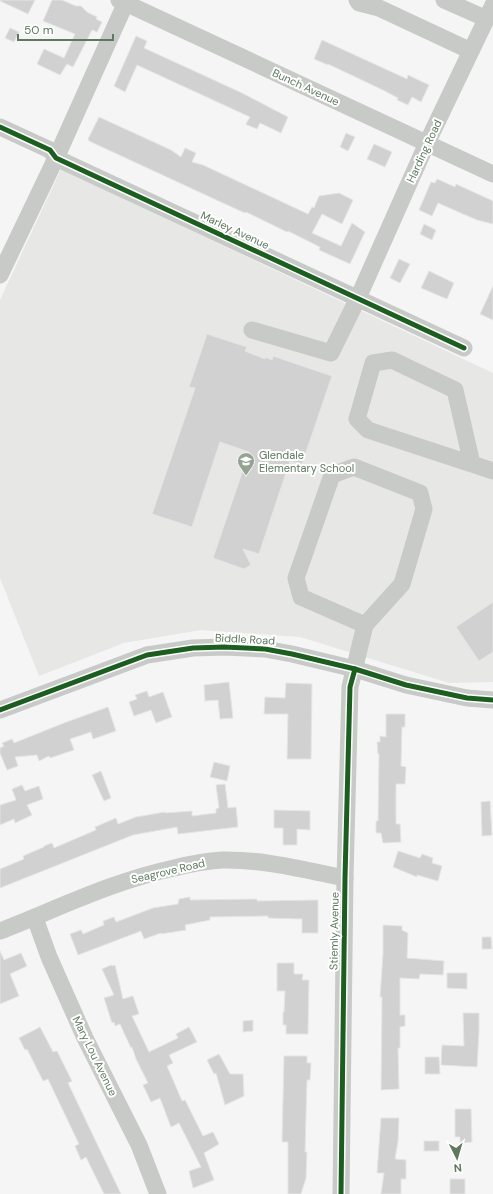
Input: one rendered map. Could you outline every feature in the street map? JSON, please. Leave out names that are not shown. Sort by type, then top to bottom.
[{"type":"street","points":[[357,0],[359,3],[379,8],[471,51]]},
{"type":"street","points":[[444,0],[490,12]]},
{"type":"street","points":[[0,275],[56,158],[124,1]]},
{"type":"street","name":"Bunch Avenue","points":[[124,1],[493,174]]},
{"type":"street","name":"Harding Road","points":[[252,330],[331,353],[358,298],[426,143],[490,12]]},
{"type":"street","name":"Marley Avenue","points":[[0,127],[50,150],[56,158],[464,348]]},
{"type":"street","points":[[472,464],[455,390],[392,360],[373,363],[356,419],[368,430],[493,471]]},
{"type":"street","points":[[354,467],[420,493],[424,509],[402,584],[365,625],[301,597],[296,578],[332,475],[354,467]]},
{"type":"street","name":"Stiemly Avenue","points":[[341,1194],[345,878],[350,687],[365,625]]},
{"type":"street","name":"Biddle Road","points":[[0,710],[148,655],[193,648],[224,647],[265,649],[355,669],[406,685],[467,698],[493,700]]},
{"type":"street","name":"Seagrove Road","points":[[0,931],[122,881],[200,862],[223,860],[259,862],[345,878]]},
{"type":"street","name":"Mary Lou Avenue","points":[[34,918],[49,957],[85,1038],[139,1145],[158,1194]]},
{"type":"shaded area","name":"Glendale Elementary School","points":[[61,169],[493,373],[493,682],[449,683],[300,637],[201,630],[124,643],[39,676],[0,578],[0,300]]},
{"type":"building","points":[[0,0],[35,0],[28,14]]},
{"type":"building","points":[[52,0],[62,0],[76,6],[81,6],[87,12],[97,17],[96,19],[102,22],[97,32],[92,30],[73,67],[67,64],[60,75],[37,64],[44,49],[64,58],[75,34],[43,21]]},
{"type":"building","points":[[10,28],[19,32],[14,42],[5,38]]},
{"type":"building","points":[[136,36],[147,41],[144,48],[242,93],[288,117],[281,133],[260,123],[257,129],[247,125],[246,124],[250,117],[137,65],[125,92],[114,86]]},
{"type":"building","points":[[322,40],[407,79],[408,75],[429,85],[421,102],[412,97],[408,105],[397,100],[398,98],[383,90],[314,59]]},
{"type":"building","points":[[99,117],[171,150],[181,157],[185,148],[196,153],[192,162],[203,165],[308,214],[312,207],[314,208],[319,196],[339,193],[353,200],[342,224],[322,214],[312,233],[341,246],[352,223],[365,232],[350,264],[319,250],[320,247],[288,231],[287,232],[89,141],[88,139]]},
{"type":"building","points":[[346,133],[355,137],[348,151],[340,147]]},
{"type":"building","points":[[374,144],[392,152],[385,167],[367,159]]},
{"type":"building","points":[[437,179],[455,187],[456,184],[493,201],[493,224],[477,220],[438,203],[432,216],[419,210],[431,182],[435,183]]},
{"type":"building","points":[[424,224],[436,230],[432,240],[420,234]]},
{"type":"building","points":[[399,259],[410,264],[400,283],[390,278]]},
{"type":"building","points":[[429,271],[454,283],[447,299],[421,288]]},
{"type":"building","points":[[493,286],[493,320],[480,314]]},
{"type":"building","points":[[207,334],[247,347],[245,351],[265,359],[265,357],[272,360],[273,356],[332,376],[302,464],[290,461],[259,554],[243,549],[251,565],[244,569],[213,558],[249,452],[220,442],[192,527],[152,514],[195,388],[189,387]]},
{"type":"building","points":[[493,602],[493,652],[479,661],[456,627]]},
{"type":"building","points":[[229,682],[233,718],[220,719],[218,700],[205,701],[204,685]]},
{"type":"building","points":[[286,683],[312,684],[311,759],[287,759],[288,714],[264,714],[265,697],[285,698]]},
{"type":"building","points":[[147,691],[149,697],[163,692],[172,717],[156,723],[151,710],[134,716],[129,702],[137,699],[135,695]]},
{"type":"building","points":[[108,707],[116,731],[93,739],[91,732],[70,739],[74,750],[50,758],[49,756],[39,761],[37,755],[15,757],[18,766],[7,770],[0,753],[0,748],[4,746],[2,743],[12,739],[14,743]]},
{"type":"building","points":[[386,714],[405,714],[405,727],[402,727],[401,766],[406,767],[405,784],[396,784],[396,824],[400,824],[401,842],[383,843],[381,833],[376,833],[376,821],[378,821],[379,754],[377,742],[380,742],[380,736],[386,737]]},
{"type":"building","points":[[214,762],[230,766],[227,781],[210,777]]},
{"type":"building","points":[[101,771],[111,798],[104,801],[92,775]]},
{"type":"building","points":[[225,784],[228,808],[236,807],[238,827],[178,834],[177,827],[133,835],[0,888],[0,869],[24,859],[23,856],[44,846],[52,843],[54,848],[96,830],[95,827],[116,818],[118,824],[136,817],[165,812],[192,811],[192,816],[216,813],[216,809],[219,808],[216,785]]},
{"type":"building","points":[[22,785],[25,791],[39,786],[43,799],[27,805],[32,815],[15,823],[14,819],[0,825],[0,805],[16,800],[12,789]]},
{"type":"building","points":[[490,801],[492,835],[482,836],[481,802]]},
{"type":"building","points":[[274,810],[310,811],[310,830],[297,829],[297,845],[283,845],[283,828],[274,828]]},
{"type":"building","points":[[398,851],[420,858],[422,854],[433,858],[432,863],[442,866],[438,881],[417,875],[417,877],[393,867]]},
{"type":"building","points":[[190,897],[190,900],[318,900],[318,933],[302,933],[302,919],[268,918],[268,916],[210,917],[210,920],[185,925],[186,930],[161,933],[144,939],[141,931],[78,955],[70,934],[81,930],[83,934],[104,925],[103,921],[114,917],[116,922],[153,908],[178,904],[179,899]]},
{"type":"building","points":[[383,925],[402,926],[402,930],[408,933],[407,958],[444,961],[443,975],[420,974],[419,979],[400,978],[400,1015],[405,1015],[405,1026],[400,1027],[400,1048],[398,1048],[399,1089],[381,1090],[382,997],[380,997],[383,954]]},
{"type":"building","points":[[482,937],[491,937],[492,949],[482,949]]},
{"type":"building","points":[[0,951],[4,960],[21,953],[27,966],[10,974],[19,996],[0,1004]]},
{"type":"building","points":[[277,963],[294,963],[294,974],[303,974],[302,980],[309,980],[308,1034],[286,1034],[286,1025],[283,1025],[285,991],[277,991]]},
{"type":"building","points":[[115,965],[123,999],[133,996],[139,1014],[132,1016],[149,1052],[178,1038],[176,1034],[189,1027],[197,1042],[169,1055],[173,1063],[167,1066],[182,1101],[185,1100],[203,1136],[213,1132],[219,1144],[204,1153],[214,1180],[193,1188],[189,1171],[201,1167],[179,1123],[171,1127],[160,1098],[151,1102],[143,1085],[148,1083],[136,1059],[132,1047],[131,1048],[120,1024],[115,1026],[114,1022],[112,1023],[104,998],[114,995],[102,969]]},
{"type":"building","points":[[447,973],[467,973],[467,989],[447,988]]},
{"type":"building","points":[[463,1013],[479,1013],[477,1067],[441,1065],[442,1045],[464,1046]]},
{"type":"building","points":[[253,1020],[253,1031],[243,1032],[243,1021]]},
{"type":"building","points":[[40,1027],[53,1052],[57,1051],[72,1081],[68,1083],[121,1194],[104,1194],[86,1157],[81,1160],[75,1146],[79,1144],[48,1079],[43,1081],[27,1049],[25,1050],[19,1038]]},
{"type":"building","points":[[219,1054],[230,1074],[243,1074],[244,1096],[225,1105],[216,1073],[214,1074],[207,1060]]},
{"type":"building","points":[[284,1056],[307,1056],[307,1063],[311,1063],[310,1080],[307,1080],[305,1152],[307,1152],[306,1178],[301,1194],[288,1194],[288,1142],[282,1142]]},
{"type":"building","points":[[425,1057],[439,1057],[440,1074],[425,1074]]},
{"type":"building","points":[[455,1109],[471,1109],[472,1142],[460,1143],[460,1137],[455,1137]]},
{"type":"building","points":[[381,1118],[399,1118],[398,1141],[395,1159],[406,1160],[406,1179],[401,1179],[401,1194],[381,1194],[384,1173],[377,1173]]},
{"type":"building","points":[[424,1141],[439,1141],[439,1151],[424,1151]]},
{"type":"building","points":[[450,1179],[465,1179],[465,1194],[450,1194]]},
{"type":"cycle path","points":[[0,127],[50,150],[56,158],[464,348]]},
{"type":"cycle path","points":[[0,710],[147,655],[193,648],[224,647],[265,649],[292,654],[355,669],[406,685],[467,698],[493,700]]},
{"type":"cycle path","points":[[341,1194],[345,878],[350,687],[355,669]]},
{"type":"place","name":"Glendale Elementary School","points":[[246,476]]}]
